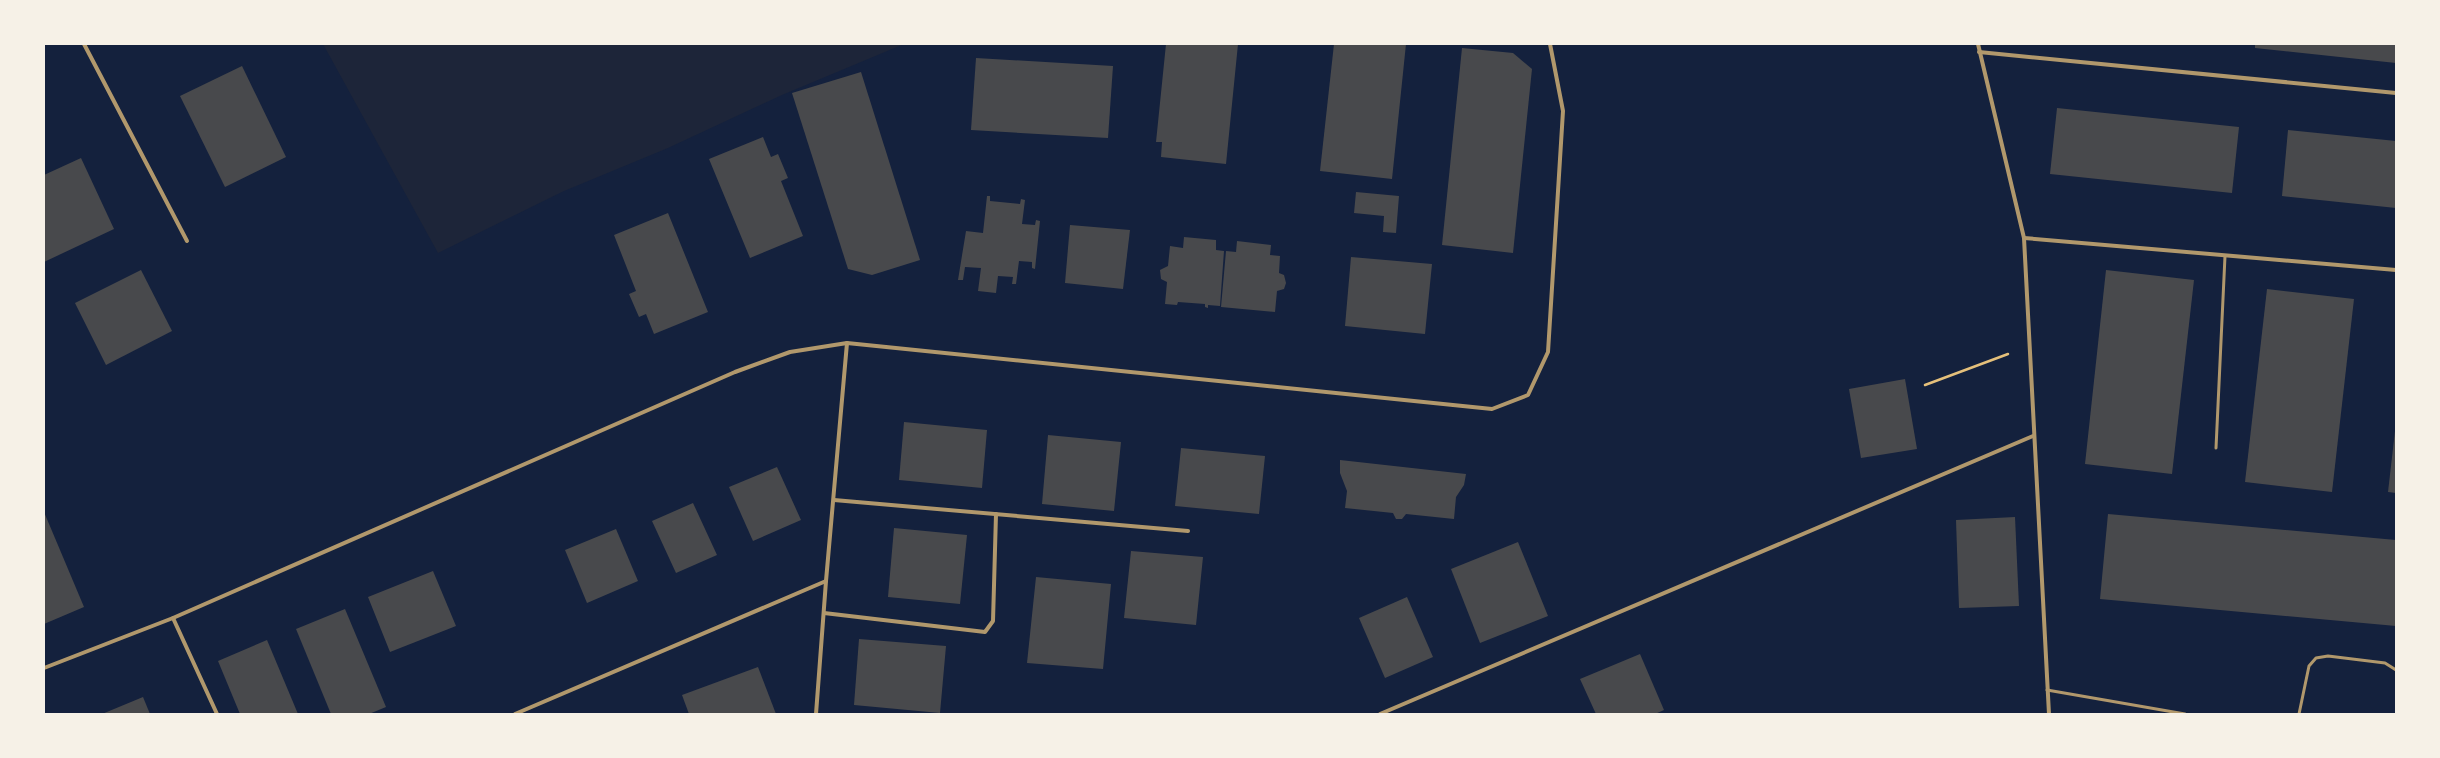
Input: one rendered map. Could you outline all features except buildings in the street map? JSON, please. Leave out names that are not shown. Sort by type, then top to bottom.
[{"type":"street","points":[[84,44],[187,240]]},
{"type":"street","points":[[44,668],[173,618],[735,372],[790,352],[847,343],[1492,409],[1528,394],[1548,352],[1563,111],[1550,44]]},
{"type":"street","points":[[1978,44],[2024,238],[2028,347],[2049,714]]},
{"type":"street","points":[[1979,52],[2396,93]]},
{"type":"street","points":[[2024,238],[2396,270]]},
{"type":"street","points":[[816,714],[847,343]]},
{"type":"street","points":[[1380,714],[2033,436]]},
{"type":"street","points":[[834,500],[1188,532]]},
{"type":"street","points":[[824,613],[985,632],[993,621],[996,514]]},
{"type":"street","points":[[515,714],[826,581]]},
{"type":"street","points":[[173,618],[217,714]]},
{"type":"lane","points":[[2216,448],[2225,256]]},
{"type":"lane","points":[[2299,714],[2308,666],[2316,658],[2328,656],[2385,663],[2396,670]]},
{"type":"lane","points":[[2047,690],[2185,714]]},
{"type":"path","points":[[1925,386],[2028,347]]},
{"type":"shaded area","points":[[323,44],[904,44],[782,95],[668,148],[564,191],[438,253]]}]
